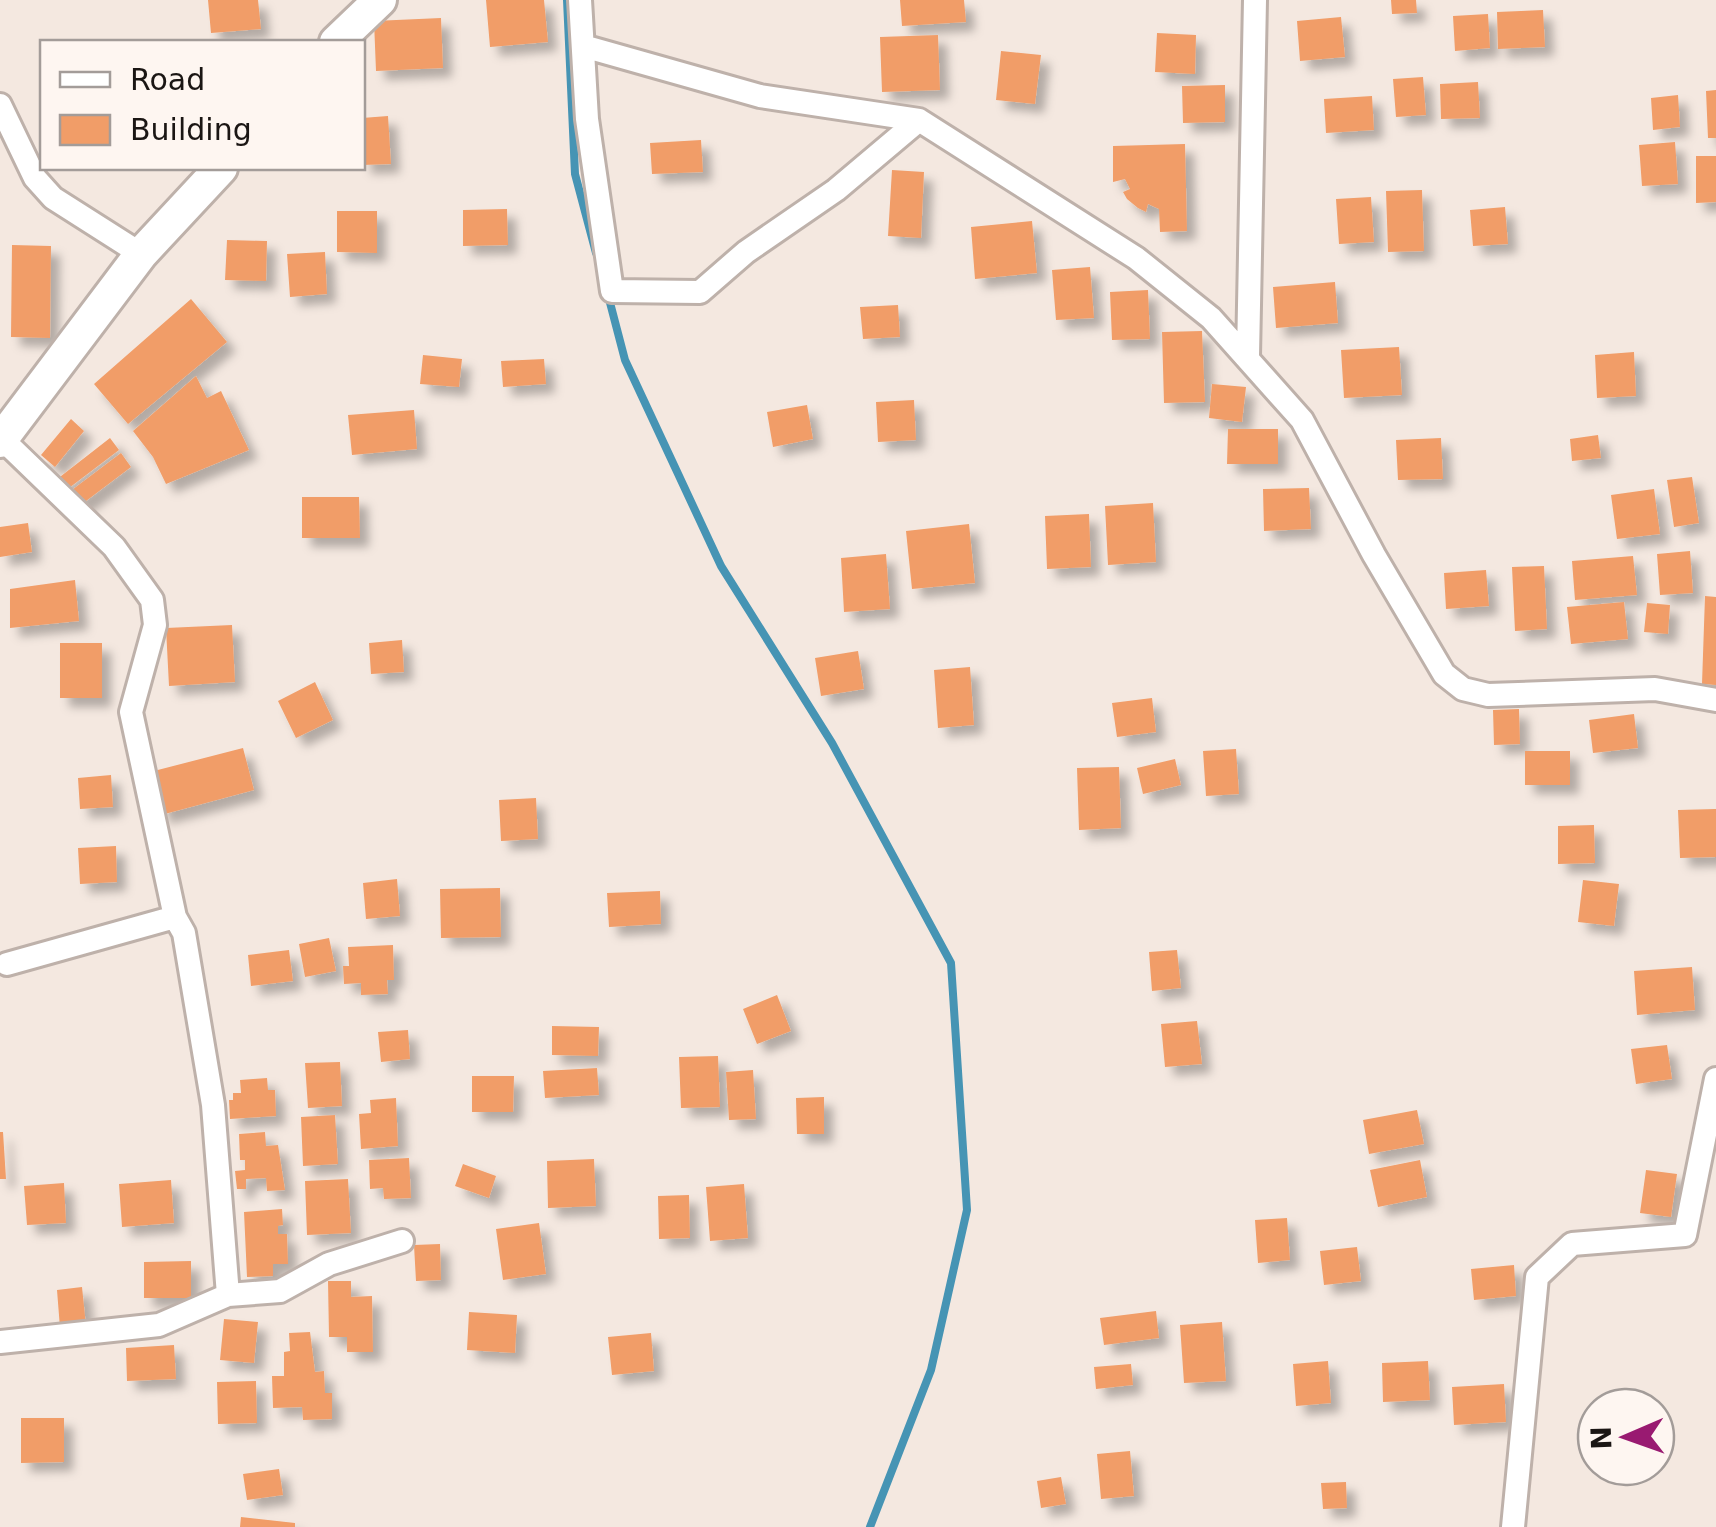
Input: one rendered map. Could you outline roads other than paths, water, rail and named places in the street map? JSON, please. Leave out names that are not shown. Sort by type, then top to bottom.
[{"type":"main road","points":[[338,40],[380,0]]},
{"type":"main road","points":[[1,440],[140,254],[219,170]]},
{"type":"street","points":[[580,0],[587,118],[612,292],[700,292],[746,252],[836,190],[920,120]]},
{"type":"street","points":[[1248,356],[1255,0]]},
{"type":"street","points":[[582,46],[760,96],[920,120],[1136,258],[1211,318],[1302,420],[1374,556],[1444,674],[1462,689],[1488,695],[1655,689],[1716,700]]},
{"type":"street","points":[[0,105],[18,147],[44,188],[95,228],[140,254]]},
{"type":"street","points":[[1,440],[114,546],[152,600],[155,625],[131,712],[174,917],[184,933],[213,1104],[228,1295]]},
{"type":"street","points":[[7,964],[174,917]]},
{"type":"street","points":[[1513,1527],[1537,1276],[1572,1244],[1685,1235],[1716,1079]]},
{"type":"street","points":[[0,1342],[159,1325],[228,1295],[280,1291],[328,1264],[402,1241]]},
{"type":"waterway","points":[[567,0],[575,174],[596,253]]},
{"type":"waterway","points":[[608,295],[625,360],[721,566],[832,743],[951,963],[967,1210],[931,1370],[870,1527]]}]
